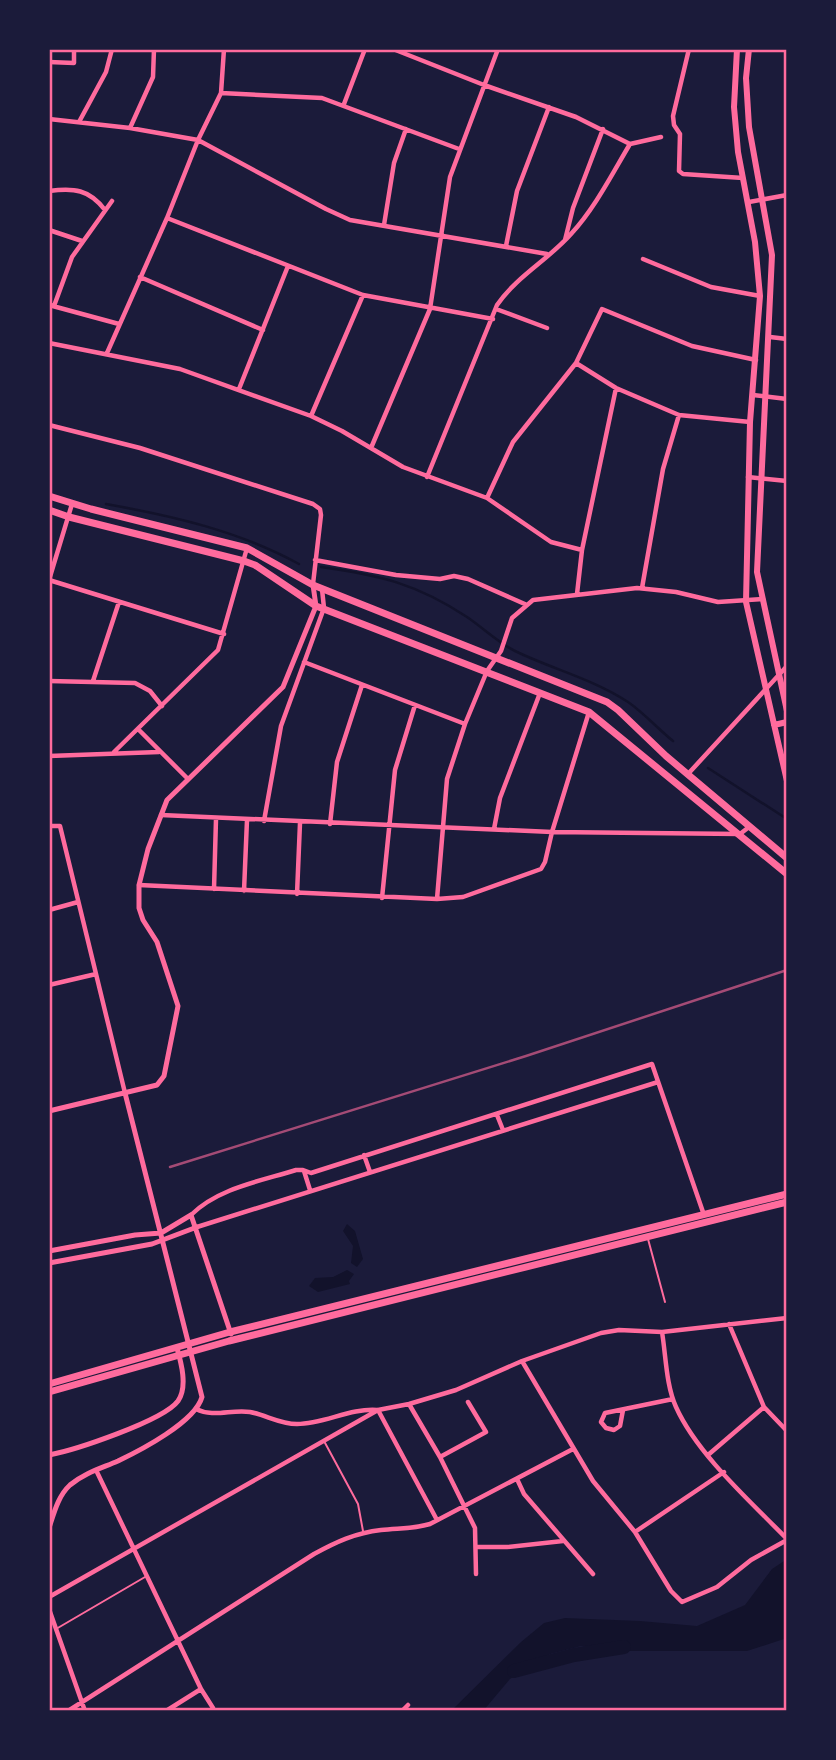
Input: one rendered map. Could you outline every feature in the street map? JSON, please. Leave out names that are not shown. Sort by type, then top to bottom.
[{"type":"main road","points":[[737,49],[734,107],[760,296],[750,422],[746,602],[787,781]]},
{"type":"main road","points":[[749,49],[746,78],[749,127],[772,255],[757,572],[787,710]]},
{"type":"main road","points":[[49,496],[247,548],[313,585],[499,654],[607,702],[787,858]]},
{"type":"main road","points":[[49,510],[255,565],[320,607],[589,712],[787,874]]},
{"type":"main road","points":[[774,725],[787,722]]},
{"type":"main road","points":[[232,1336],[647,1237],[787,1194]]},
{"type":"main road","points":[[49,1384],[645,1228],[787,1202]]},
{"type":"main road","points":[[49,1392],[178,1351]]},
{"type":"street","points":[[49,62],[74,63],[74,49]]},
{"type":"street","points":[[79,122],[106,72],[112,49]]},
{"type":"street","points":[[130,128],[153,77],[154,49]]},
{"type":"street","points":[[107,353],[167,218],[198,140],[221,93],[224,49]]},
{"type":"street","points":[[344,104],[365,49]]},
{"type":"street","points":[[393,49],[549,107],[631,144],[661,137]]},
{"type":"street","points":[[371,448],[430,309],[439,235],[450,177],[498,49]]},
{"type":"street","points":[[689,49],[673,116],[674,125],[680,134],[679,171],[683,174],[743,178]]},
{"type":"street","points":[[221,93],[322,98],[459,149]]},
{"type":"street","points":[[506,246],[517,191],[549,107]]},
{"type":"street","points":[[49,119],[130,128],[198,140],[350,220],[547,254]]},
{"type":"street","points":[[384,225],[394,163],[406,128]]},
{"type":"street","points":[[565,241],[573,208],[603,130]]},
{"type":"street","points":[[427,477],[496,309],[509,288],[565,241],[587,215],[631,144]]},
{"type":"street","points":[[49,191],[72,188],[95,197],[105,210]]},
{"type":"street","points":[[749,202],[787,195]]},
{"type":"street","points":[[112,201],[72,257],[52,305],[120,324]]},
{"type":"street","points":[[167,218],[363,295],[493,319]]},
{"type":"street","points":[[49,230],[82,241]]},
{"type":"street","points":[[643,260],[711,288],[760,296]]},
{"type":"street","points":[[239,389],[288,266]]},
{"type":"street","points":[[140,277],[263,330]]},
{"type":"street","points":[[311,416],[363,295]]},
{"type":"street","points":[[496,309],[547,328]]},
{"type":"street","points":[[486,498],[513,442],[576,363],[602,309],[692,346],[756,360]]},
{"type":"street","points":[[770,337],[787,339]]},
{"type":"street","points":[[49,343],[180,369],[311,416],[403,467],[486,498],[551,542],[582,550]]},
{"type":"street","points":[[576,363],[616,388],[679,415],[750,422]]},
{"type":"street","points":[[578,594],[582,550],[616,388]]},
{"type":"street","points":[[753,395],[787,400]]},
{"type":"street","points":[[642,588],[663,469],[679,415]]},
{"type":"street","points":[[49,425],[140,448],[313,504],[320,509],[321,515],[313,575],[313,585],[320,607],[283,687],[167,800],[148,849],[139,885],[139,908],[157,943],[178,1006],[164,1076],[157,1085],[49,1111]]},
{"type":"street","points":[[748,477],[787,481]]},
{"type":"street","points":[[72,504],[49,580],[223,634]]},
{"type":"street","points":[[114,752],[215,654],[247,548]]},
{"type":"street","points":[[314,562],[396,575],[440,579],[454,576],[468,579],[527,605]]},
{"type":"street","points":[[264,821],[281,726],[304,662],[320,607],[322,588]]},
{"type":"street","points":[[437,899],[447,779],[465,724],[487,671],[499,654],[512,618],[533,600],[642,588],[719,602],[763,599]]},
{"type":"street","points":[[93,681],[119,602]]},
{"type":"street","points":[[304,662],[465,724]]},
{"type":"street","points":[[687,774],[787,666]]},
{"type":"street","points":[[49,681],[93,681],[144,686],[162,706]]},
{"type":"street","points":[[330,824],[337,762],[362,685]]},
{"type":"street","points":[[494,830],[500,798],[540,693]]},
{"type":"street","points":[[382,898],[395,770],[415,705]]},
{"type":"street","points":[[139,885],[437,899],[463,897],[541,869],[589,712]]},
{"type":"street","points":[[138,729],[188,779]]},
{"type":"street","points":[[49,757],[159,751]]},
{"type":"street","points":[[160,815],[552,832],[740,834],[750,827]]},
{"type":"street","points":[[214,889],[216,819]]},
{"type":"street","points":[[244,891],[247,820]]},
{"type":"street","points":[[297,894],[300,823]]},
{"type":"street","points":[[49,826],[60,826],[202,1397],[196,1409],[161,1436],[68,1487],[49,1528]]},
{"type":"street","points":[[49,910],[78,902]]},
{"type":"street","points":[[49,985],[96,974]]},
{"type":"street","points":[[49,1251],[135,1235],[162,1236],[201,1205],[219,1195],[303,1170],[311,1172],[652,1064],[705,1218]]},
{"type":"street","points":[[49,1263],[197,1227],[658,1082]]},
{"type":"street","points":[[497,1115],[502,1130]]},
{"type":"street","points":[[365,1155],[370,1172]]},
{"type":"street","points":[[303,1170],[310,1190]]},
{"type":"street","points":[[191,1215],[232,1336]]},
{"type":"street","points":[[196,1409],[205,1413],[249,1412],[275,1421],[295,1424],[365,1409],[378,1410],[409,1404],[456,1390],[522,1361],[601,1333],[620,1330],[662,1332],[787,1318]]},
{"type":"street","points":[[729,1324],[764,1407],[787,1431]]},
{"type":"street","points":[[522,1361],[593,1481],[650,1552],[671,1591],[682,1602],[717,1587],[751,1560],[787,1540],[708,1455],[676,1407],[662,1332]]},
{"type":"street","points":[[49,1455],[131,1428],[169,1409],[178,1401],[182,1391],[178,1351]]},
{"type":"street","points":[[623,1410],[620,1426],[614,1430],[606,1428],[601,1422],[605,1413],[673,1399]]},
{"type":"street","points":[[440,1457],[486,1432],[468,1402]]},
{"type":"street","points":[[409,1404],[440,1457],[475,1528],[476,1574]]},
{"type":"street","points":[[708,1455],[764,1407]]},
{"type":"street","points":[[49,1597],[378,1410]]},
{"type":"street","points":[[378,1410],[437,1520]]},
{"type":"street","points":[[68,1711],[346,1536],[417,1528],[573,1449]]},
{"type":"street","points":[[96,1470],[132,1549],[213,1708]]},
{"type":"street","points":[[635,1532],[724,1472]]},
{"type":"street","points":[[517,1479],[524,1494],[593,1574]]},
{"type":"street","points":[[477,1547],[563,1541]]},
{"type":"street","points":[[49,1609],[85,1711]]},
{"type":"street","points":[[166,1711],[201,1689]]},
{"type":"street","points":[[402,1711],[408,1705]]},
{"type":"lane","points":[[645,1228],[664,1302]]},
{"type":"lane","points":[[323,1439],[358,1504],[363,1532]]},
{"type":"lane","points":[[56,1629],[146,1577]]},
{"type":"shaded area","points":[[347,1224],[355,1231],[363,1259],[357,1267],[351,1263],[353,1246],[343,1231]]},
{"type":"shaded area","points":[[347,1270],[354,1274],[350,1284],[318,1292],[309,1286],[315,1278],[333,1277]]},
{"type":"shaded area","points":[[787,1559],[787,1638],[747,1651],[621,1651],[581,1646],[550,1654],[510,1679],[483,1711],[451,1711],[544,1623],[565,1618],[697,1626],[745,1605],[772,1569]]},
{"type":"waterway","points":[[106,504],[205,526],[253,542],[299,564]]},
{"type":"waterway","points":[[321,567],[380,578],[431,596],[467,617],[509,648],[615,694],[634,706],[673,741]]},
{"type":"waterway","points":[[708,768],[787,819]]},
{"type":"waterway","points":[[514,1671],[574,1655],[624,1647]]},
{"type":"railway","points":[[170,1167],[526,1056],[787,970]]}]
